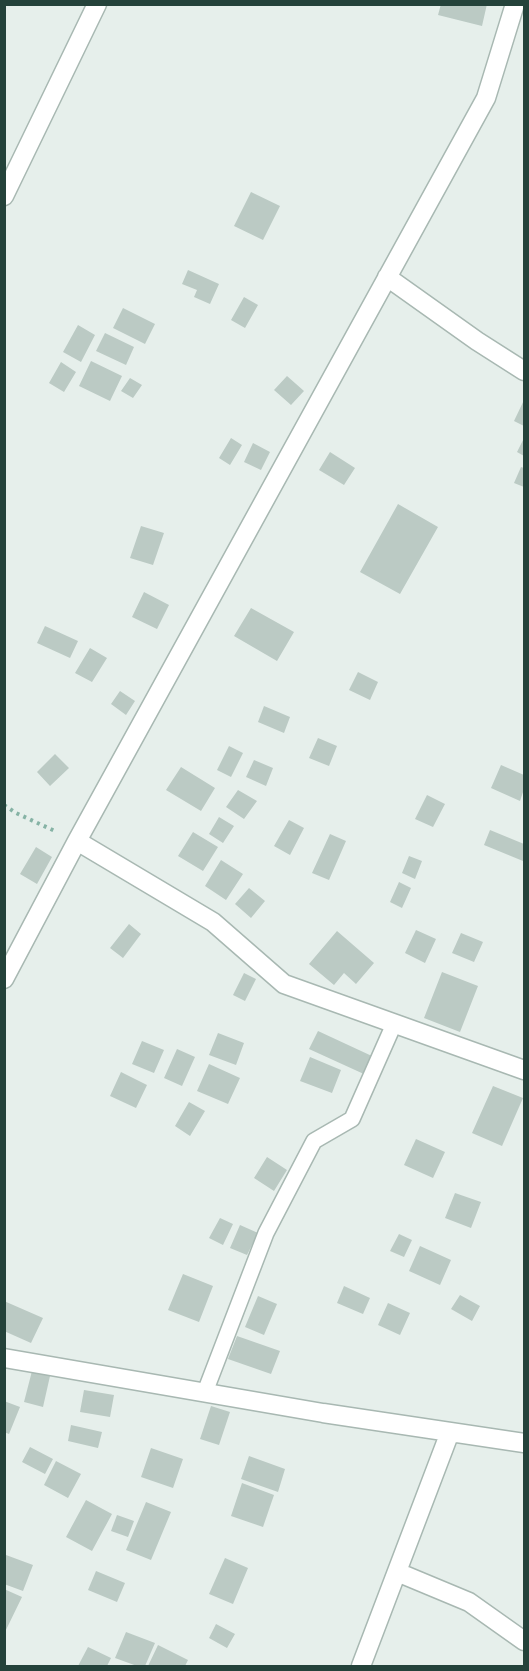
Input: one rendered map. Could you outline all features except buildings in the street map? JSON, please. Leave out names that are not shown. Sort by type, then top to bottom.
[{"type":"street","points":[[4,196],[97,4]]},
{"type":"street","points":[[4,979],[77,841],[486,98],[515,4]]},
{"type":"street","points":[[387,276],[477,341],[525,371]]},
{"type":"street","points":[[77,841],[213,922],[284,984],[525,1070]]},
{"type":"street","points":[[6,1361],[323,1413],[525,1443]]},
{"type":"street","points":[[361,1666],[450,1432]]},
{"type":"street","points":[[397,1572],[469,1602],[525,1641]]},
{"type":"lane","points":[[205,1392],[266,1233],[315,1141],[352,1119],[394,1024]]},
{"type":"path","points":[[4,805],[15,813],[77,841]]}]
